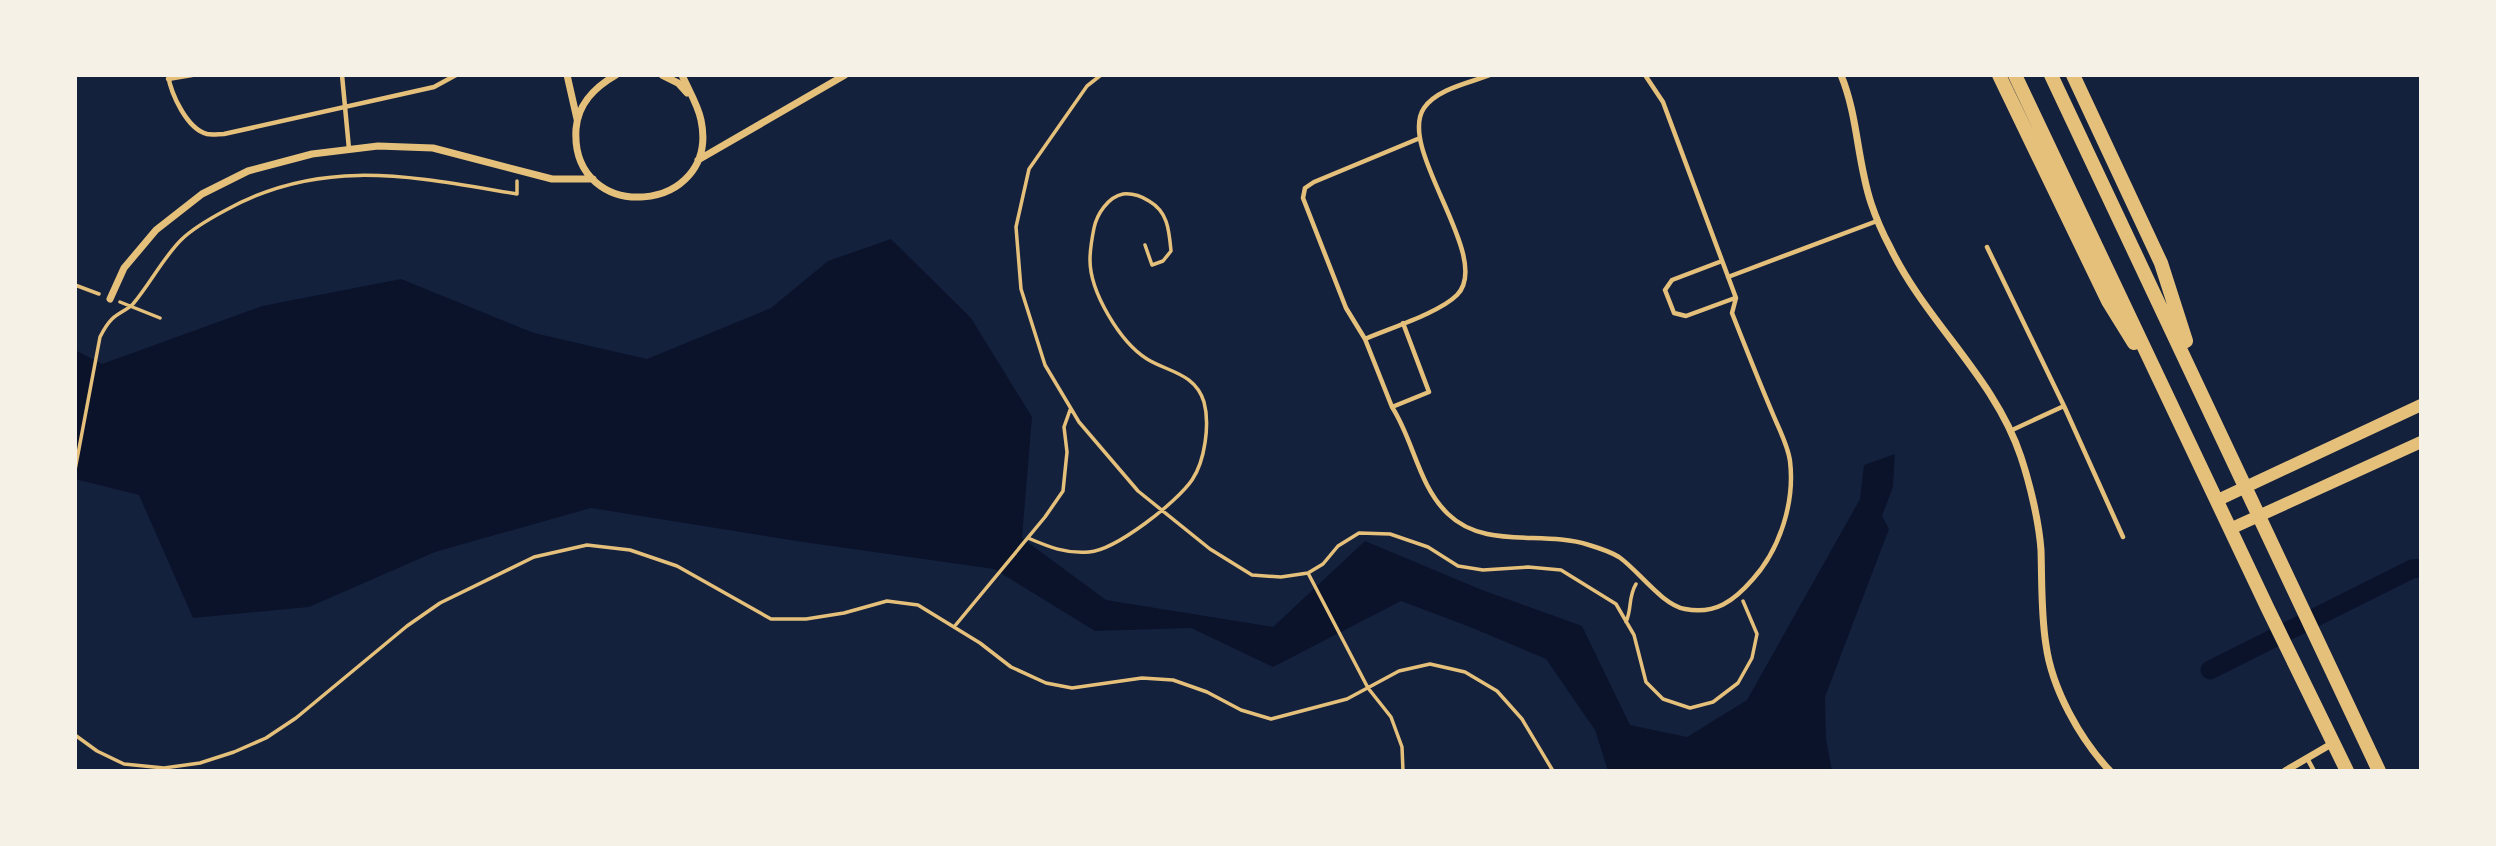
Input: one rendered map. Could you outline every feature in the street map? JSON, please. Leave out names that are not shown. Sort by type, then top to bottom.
[{"type":"main road","points":[[1999,75],[2108,301],[2175,410]]},
{"type":"main road","points":[[2015,75],[2344,770]]},
{"type":"main road","points":[[2051,75],[2248,488],[2294,593],[2379,771]]},
{"type":"main road","points":[[2073,75],[2161,263],[2202,392]]},
{"type":"street","points":[[567,75],[577,120]]},
{"type":"street","points":[[616,75],[599,85],[585,100],[577,120],[575,141],[581,162],[593,179],[610,192],[630,198],[651,198],[671,191],[687,177],[698,160],[703,139],[701,118],[682,75]]},
{"type":"street","points":[[662,75],[678,83],[692,99]]},
{"type":"street","points":[[698,160],[845,75]]},
{"type":"street","points":[[1841,75],[1850,97],[1871,203],[1890,248],[1915,292],[1975,372],[2002,414],[2021,456],[2040,547],[2046,649],[2063,700],[2092,751],[2110,771]]},
{"type":"street","points":[[110,299],[124,268],[156,230],[202,194],[248,171],[312,154],[378,146],[433,148],[552,179],[593,179]]},
{"type":"street","points":[[2218,500],[2421,405]]},
{"type":"street","points":[[2230,529],[2421,442]]},
{"type":"street","points":[[2285,771],[2333,743]]},
{"type":"lane","points":[[192,75],[168,77],[176,103],[190,122],[205,134],[224,134],[434,88],[456,75]]},
{"type":"lane","points":[[342,75],[349,150]]},
{"type":"lane","points":[[1365,339],[1440,307],[1458,294],[1467,275],[1462,252],[1420,138],[1418,125],[1424,108],[1440,94],[1490,75]]},
{"type":"lane","points":[[1420,138],[1314,182],[1305,188],[1303,198],[1346,308],[1365,339],[1392,407],[1434,498],[1449,516],[1469,528],[1494,537],[1565,538],[1618,556],[1664,597],[1682,609],[1707,610],[1740,595],[1767,563],[1789,501],[1790,460],[1732,313],[1735,298],[1728,276],[1663,102],[1645,75]]},
{"type":"lane","points":[[1728,276],[1878,220]]},
{"type":"lane","points":[[1987,247],[2123,537]]},
{"type":"lane","points":[[1721,261],[1672,280],[1665,290],[1674,313],[1686,316],[1735,298]]},
{"type":"lane","points":[[1392,407],[1429,392],[1403,323]]},
{"type":"lane","points":[[2009,431],[2064,407]]},
{"type":"lane","points":[[2308,758],[2314,771]]},
{"type":"path","points":[[1101,75],[1087,86],[1029,169],[1016,228],[1021,289],[1045,365],[1079,422],[1138,491],[1161,510],[1210,549],[1252,575],[1281,577],[1308,573],[1323,564],[1338,546],[1359,533],[1390,534],[1428,547],[1458,566],[1483,570],[1528,567],[1561,570],[1616,604],[1634,635],[1646,682],[1663,699],[1690,708],[1713,702],[1738,683],[1752,658],[1757,634],[1740,595]]},
{"type":"path","points":[[75,470],[100,337],[112,319],[131,307],[181,240],[214,217],[245,200],[281,186],[334,176],[374,174],[413,177],[517,194],[517,171]]},
{"type":"path","points":[[1028,538],[1060,551],[1092,552],[1118,543],[1179,495],[1194,478],[1203,452],[1206,419],[1203,401],[1193,384],[1176,371],[1147,359],[1124,338],[1101,304],[1090,262],[1095,226],[1106,203],[1122,194],[1140,195],[1160,208],[1168,226],[1171,251],[1163,261],[1152,265],[1145,245]]},
{"type":"path","points":[[954,627],[1063,491],[1067,452],[1064,428],[1071,408]]},
{"type":"path","points":[[75,735],[97,751],[124,764],[164,768],[200,763],[234,752],[296,719],[407,626],[440,603],[534,557],[587,545],[630,550],[677,566],[771,619],[806,619],[844,613],[887,601],[918,606],[980,643],[1011,667],[1046,683],[1072,688],[1142,678],[1173,680],[1207,692],[1241,710],[1271,719],[1347,699],[1399,671],[1430,664],[1465,673],[1497,691],[1522,719],[1553,771]]},
{"type":"path","points":[[1308,573],[1368,688],[1391,717],[1402,747],[1403,771]]},
{"type":"path","points":[[1626,622],[1629,615],[1629,596],[1641,576]]},
{"type":"water","points":[[891,239],[971,318],[1032,417],[1022,538],[1106,600],[1273,627],[1365,541],[1482,590],[1582,626],[1630,725],[1687,737],[1747,700],[1860,499],[1864,465],[1895,454],[1893,487],[1882,516],[1889,529],[1825,697],[1826,739],[1832,771],[1608,771],[1595,730],[1546,659],[1401,601],[1273,667],[1191,628],[1095,631],[994,569],[591,508],[435,552],[309,607],[193,618],[139,495],[75,479],[75,350],[102,364],[262,306],[401,279],[534,333],[647,359],[771,308],[828,261]]},
{"type":"waterway","points":[[2210,670],[2412,569],[2421,568]]}]
